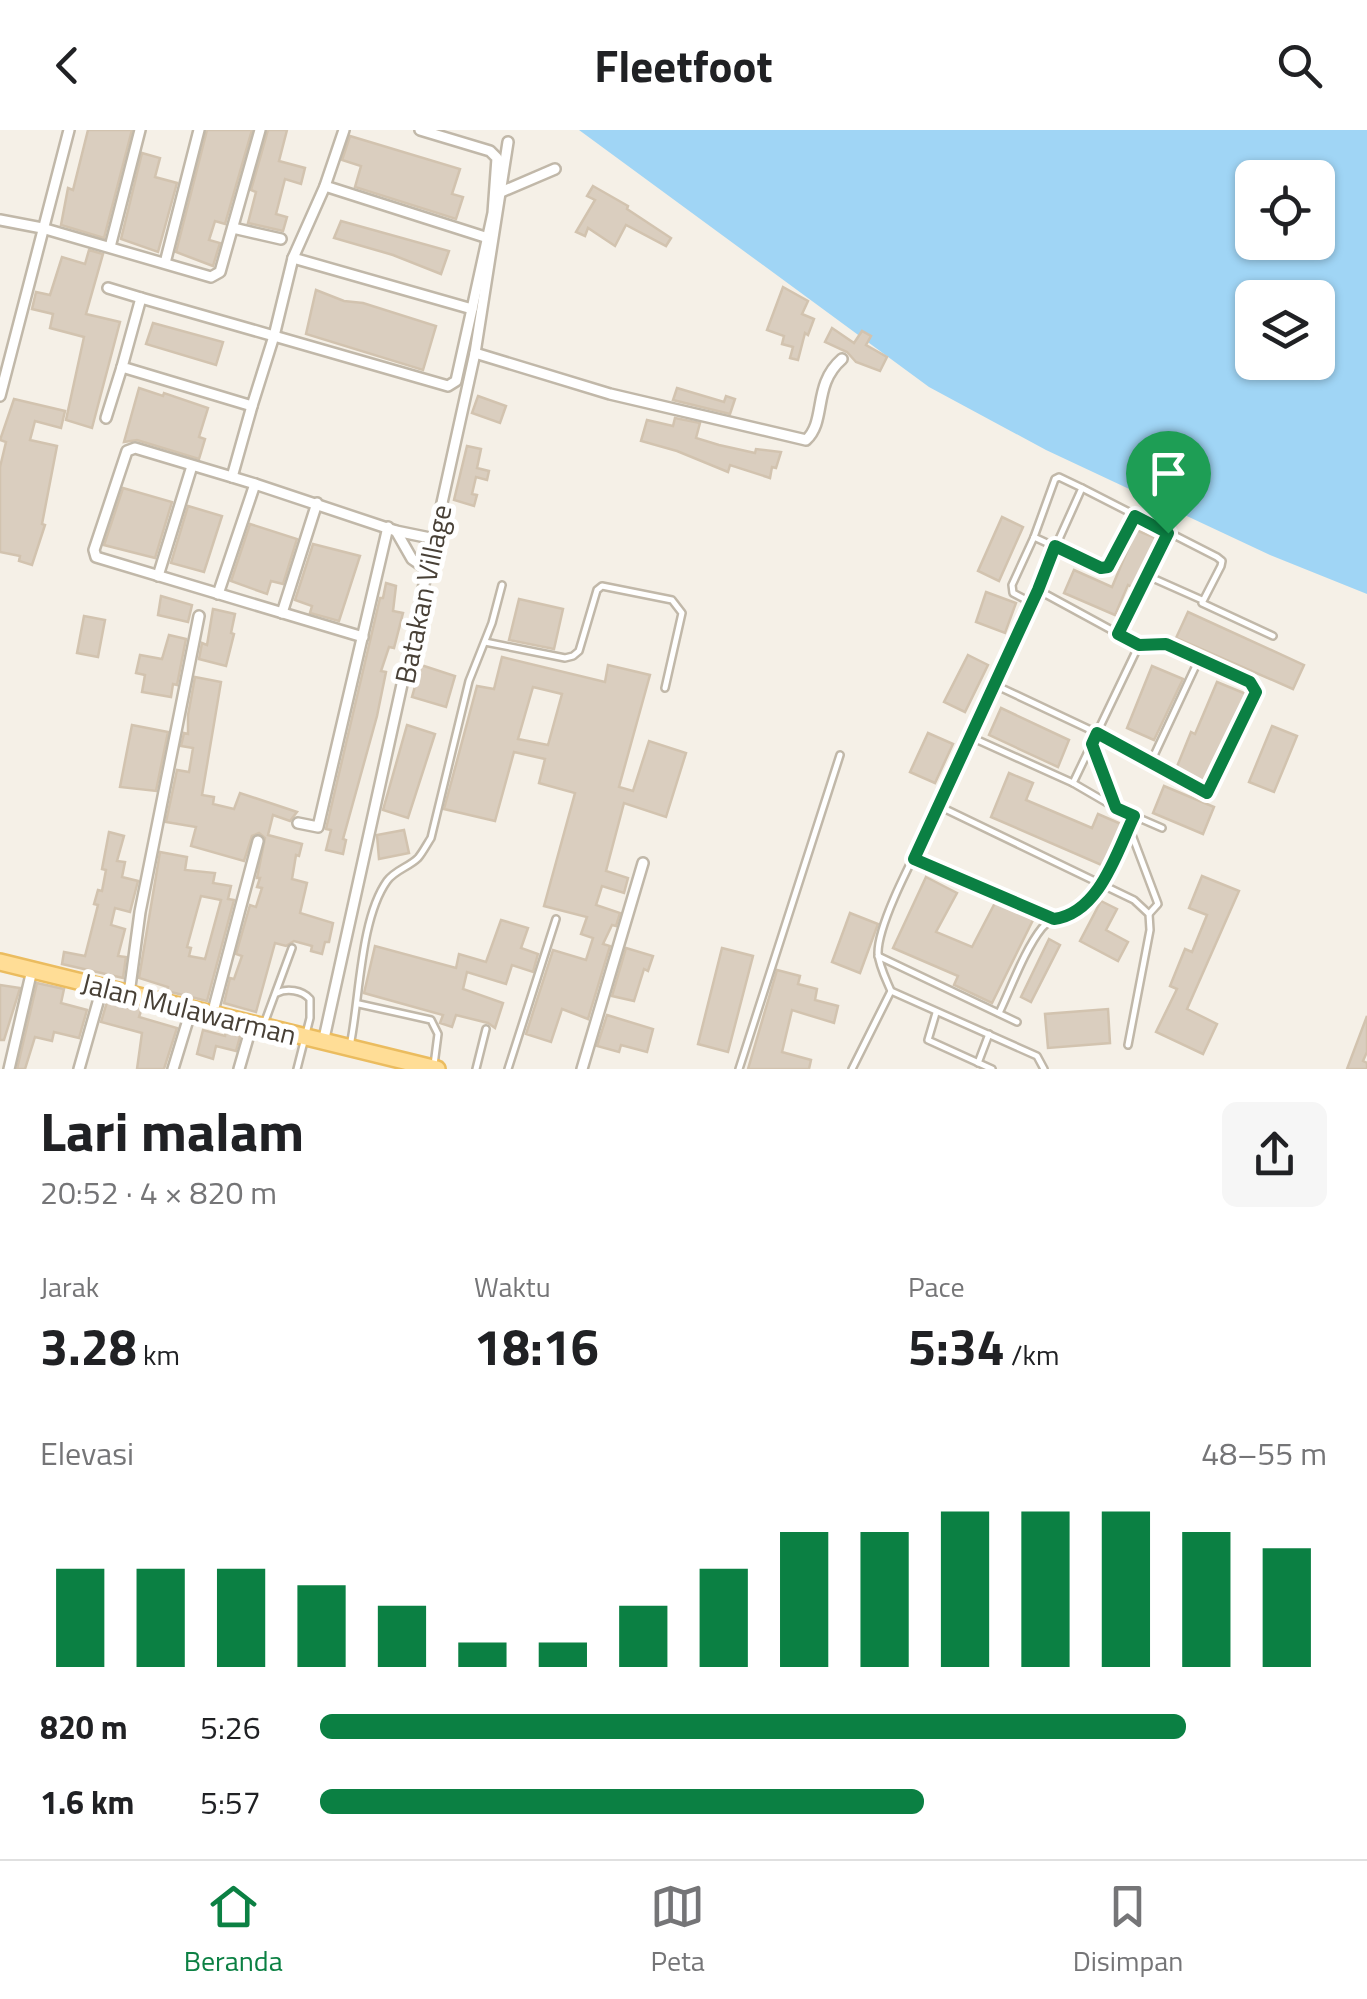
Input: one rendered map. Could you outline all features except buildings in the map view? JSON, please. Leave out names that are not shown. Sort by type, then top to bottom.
[{"type":"main road","name":"Jalan Mulawarman","points":[[0,962],[426,1067]]},
{"type":"street","points":[[0,396],[69,130]]},
{"type":"street","points":[[110,247],[140,130]]},
{"type":"street","points":[[165,263],[198,130]]},
{"type":"street","points":[[0,220],[216,276],[260,130]]},
{"type":"street","points":[[232,477],[293,258],[325,186],[344,130]]},
{"type":"street","points":[[108,288],[448,386],[456,381],[488,238],[498,163],[495,154],[420,130]]},
{"type":"street","name":"Batakan Village","points":[[323,1043],[475,353],[505,191],[508,142]]},
{"type":"street","points":[[505,191],[554,169]]},
{"type":"street","points":[[325,186],[488,238]]},
{"type":"street","points":[[233,228],[281,238]]},
{"type":"street","points":[[293,258],[472,309]]},
{"type":"street","points":[[106,418],[140,298]]},
{"type":"street","points":[[475,353],[610,394],[806,440],[815,426],[826,376],[842,359]]},
{"type":"street","points":[[122,367],[252,406]]},
{"type":"street","points":[[363,637],[101,560],[94,550],[127,451],[135,448],[435,539]]},
{"type":"street","points":[[158,576],[192,466]]},
{"type":"street","points":[[218,594],[255,484]]},
{"type":"street","points":[[282,613],[317,502]]},
{"type":"street","points":[[392,529],[412,558],[428,570]]},
{"type":"street","points":[[318,827],[392,529]]},
{"type":"street","points":[[128,994],[140,912],[199,616]]},
{"type":"street","points":[[298,823],[332,832]]},
{"type":"street","points":[[212,1015],[258,840]]},
{"type":"street","points":[[582,1069],[643,863]]},
{"type":"street","points":[[9,1069],[32,970]]},
{"type":"street","points":[[79,1069],[102,988]]},
{"type":"street","points":[[173,1069],[191,1010]]},
{"type":"street","points":[[239,1069],[258,1026]]},
{"type":"lane","points":[[1032,603],[1013,594],[1011,588],[1056,477],[1222,561],[1202,600],[1204,606],[1273,636]]},
{"type":"lane","points":[[1044,1069],[1037,1056],[891,991],[878,956],[890,911],[1082,488]]},
{"type":"lane","points":[[1034,537],[1101,568],[1108,567],[1135,516]]},
{"type":"lane","points":[[1118,634],[1168,533]]},
{"type":"lane","points":[[1148,576],[1202,600]]},
{"type":"lane","points":[[349,1049],[375,901],[388,879],[417,858],[431,838],[469,681],[502,585]]},
{"type":"lane","points":[[484,642],[565,658],[578,651],[597,590],[602,586],[672,600],[682,613],[665,688]]},
{"type":"lane","points":[[995,685],[1097,733],[1202,792],[1212,790],[1256,692],[1250,682],[1166,644],[1139,645],[1038,590]]},
{"type":"lane","points":[[1073,783],[1139,645]]},
{"type":"lane","points":[[1150,764],[1200,659]]},
{"type":"lane","points":[[971,737],[1162,828]]},
{"type":"lane","points":[[1092,744],[1116,808]]},
{"type":"lane","points":[[739,1069],[840,754]]},
{"type":"lane","points":[[939,806],[1134,900],[1149,914],[1150,930],[1128,1044]]},
{"type":"lane","points":[[999,1013],[1041,929],[1084,906],[1101,884],[1134,816]]},
{"type":"lane","points":[[1128,827],[1158,904],[1149,914]]},
{"type":"lane","points":[[914,859],[1054,919]]},
{"type":"lane","points":[[508,1069],[556,919]]},
{"type":"lane","points":[[258,1026],[276,993],[292,948]]},
{"type":"lane","points":[[878,956],[1016,1022]]},
{"type":"lane","points":[[276,993],[285,989],[306,994],[310,1000],[297,1069]]},
{"type":"lane","points":[[852,1069],[891,991]]},
{"type":"lane","points":[[359,1004],[431,1020],[438,1034],[426,1067]]},
{"type":"lane","points":[[936,1012],[927,1039],[992,1069]]},
{"type":"lane","points":[[476,1069],[486,1029]]},
{"type":"lane","points":[[978,1062],[989,1034]]},
{"type":"water","points":[[579,130],[1367,130],[1367,594],[1270,555],[1046,450],[929,387]]},
{"type":"route","points":[[1135,516],[1168,533],[1118,634],[1139,645],[1166,644],[1256,688],[1212,790],[1202,792],[1097,733],[1092,744],[1116,808],[1134,816],[1101,884],[1084,906],[1062,918],[1054,919],[914,859],[1055,546],[1101,568],[1113,562],[1135,516]]}]
